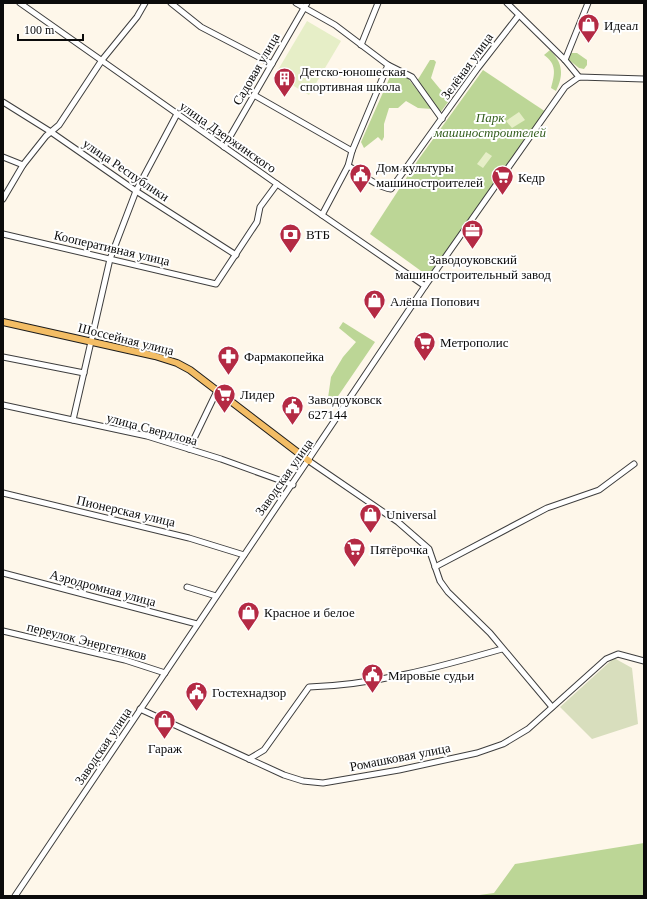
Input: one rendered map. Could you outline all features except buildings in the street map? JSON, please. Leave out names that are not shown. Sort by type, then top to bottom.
[{"type":"main road","name":"Шоссейная улица","points":[[3,322],[90,341],[177,363],[217,391],[309,461]]},
{"type":"street","name":"улица Дзержинского","points":[[20,3],[176,114],[425,286]]},
{"type":"street","points":[[3,199],[23,165],[51,132],[59,125],[102,60],[137,17],[145,3]]},
{"type":"street","points":[[171,3],[200,27],[272,64]]},
{"type":"street","points":[[296,3],[306,6],[335,25],[388,65],[412,77],[442,119]]},
{"type":"street","points":[[361,45],[378,3]]},
{"type":"street","points":[[507,3],[564,60],[579,78],[644,80]]},
{"type":"street","points":[[564,60],[588,3]]},
{"type":"street","name":"Садовая улица","points":[[224,147],[306,6]]},
{"type":"street","name":"Зелёная улица","points":[[348,166],[362,172],[383,188],[391,189],[477,69],[519,15]]},
{"type":"street","points":[[322,215],[348,166],[352,151],[388,65]]},
{"type":"street","name":"Заводская улица","points":[[15,896],[197,624],[293,485],[425,286],[565,87],[579,78]]},
{"type":"street","points":[[254,95],[352,151]]},
{"type":"street","name":"улица Республики","points":[[3,102],[51,132],[136,191],[236,255]]},
{"type":"street","points":[[73,420],[110,259],[136,191],[176,114]]},
{"type":"street","points":[[3,157],[23,165]]},
{"type":"street","points":[[236,255],[257,222],[260,207],[277,184]]},
{"type":"street","name":"Кооперативная улица","points":[[3,234],[216,284],[236,255]]},
{"type":"street","points":[[3,357],[84,373]]},
{"type":"street","points":[[190,449],[217,391]]},
{"type":"street","name":"улица Свердлова","points":[[3,405],[147,436],[190,449],[293,485]]},
{"type":"street","points":[[309,461],[415,535],[429,549],[440,580],[448,592],[490,633],[552,707]]},
{"type":"street","points":[[435,567],[547,508],[599,490],[634,464]]},
{"type":"street","name":"Пионерская улица","points":[[3,493],[189,538],[244,555]]},
{"type":"street","name":"Аэродромная улица","points":[[3,573],[197,624]]},
{"type":"street","points":[[187,587],[216,596]]},
{"type":"street","name":"переулок Энергетиков","points":[[3,631],[125,660],[164,673]]},
{"type":"street","points":[[249,759],[264,750],[309,687],[341,686],[380,680],[430,669],[502,649]]},
{"type":"street","name":"Ромашковая улица","points":[[140,709],[249,759],[303,781],[323,783],[399,770],[477,753],[503,744],[528,730],[606,659],[618,654],[644,661]]},
{"type":"green space","points":[[307,21],[341,41],[309,95],[275,75]]},
{"type":"green space","points":[[550,50],[558,60],[561,69],[559,85],[556,91],[551,88],[554,74],[553,66],[544,55]]},
{"type":"green space","points":[[571,53],[577,53],[587,60],[587,65],[584,69],[579,68],[569,60],[568,56]]},
{"type":"green space","points":[[430,60],[434,60],[436,62],[431,78],[440,89],[451,98],[440,113],[417,81]]},
{"type":"green space","points":[[393,70],[407,77],[432,109],[418,108],[406,101],[398,108],[389,108],[384,124],[384,137],[382,141],[378,137],[364,148],[361,142]]},
{"type":"green space","name":"Парк машиностроителей","points":[[483,70],[546,112],[428,276],[370,234],[418,160]]},
{"type":"green space","points":[[519,112],[525,120],[512,128],[506,121]]},
{"type":"green space","points":[[486,152],[492,156],[483,168],[477,164]]},
{"type":"green space","points":[[343,322],[375,342],[334,402],[328,398],[331,377],[343,357],[356,342],[339,328]]},
{"type":"green space","points":[[614,658],[632,668],[638,724],[592,739],[560,707]]},
{"type":"green space","points":[[644,843],[644,896],[472,896],[494,893],[515,864]]},
{"type":"place","name":"Идеал","points":[[589,44]]},
{"type":"place","name":"Детско-юношеская спортивная школа","points":[[284,98]]},
{"type":"place","name":"Дом культуры машиностроителей","points":[[360,194]]},
{"type":"place","name":"Кедр","points":[[503,196]]},
{"type":"place","name":"Заводоуковский машиностроительный завод","points":[[473,250]]},
{"type":"place","name":"ВТБ","points":[[291,254]]},
{"type":"place","name":"Алёша Попович","points":[[375,320]]},
{"type":"place","name":"Метрополис","points":[[424,362]]},
{"type":"place","name":"Фармакопейка","points":[[228,376]]},
{"type":"place","name":"Лидер","points":[[224,414]]},
{"type":"place","name":"Заводоуковск 627144","points":[[292,426]]},
{"type":"place","name":"Universal","points":[[371,534]]},
{"type":"place","name":"Пятёрочка","points":[[354,568]]},
{"type":"place","name":"Красное и белое","points":[[249,632]]},
{"type":"place","name":"Мировые судьи","points":[[373,694]]},
{"type":"place","name":"Гостехнадзор","points":[[196,712]]},
{"type":"place","name":"Гараж","points":[[165,740]]}]
